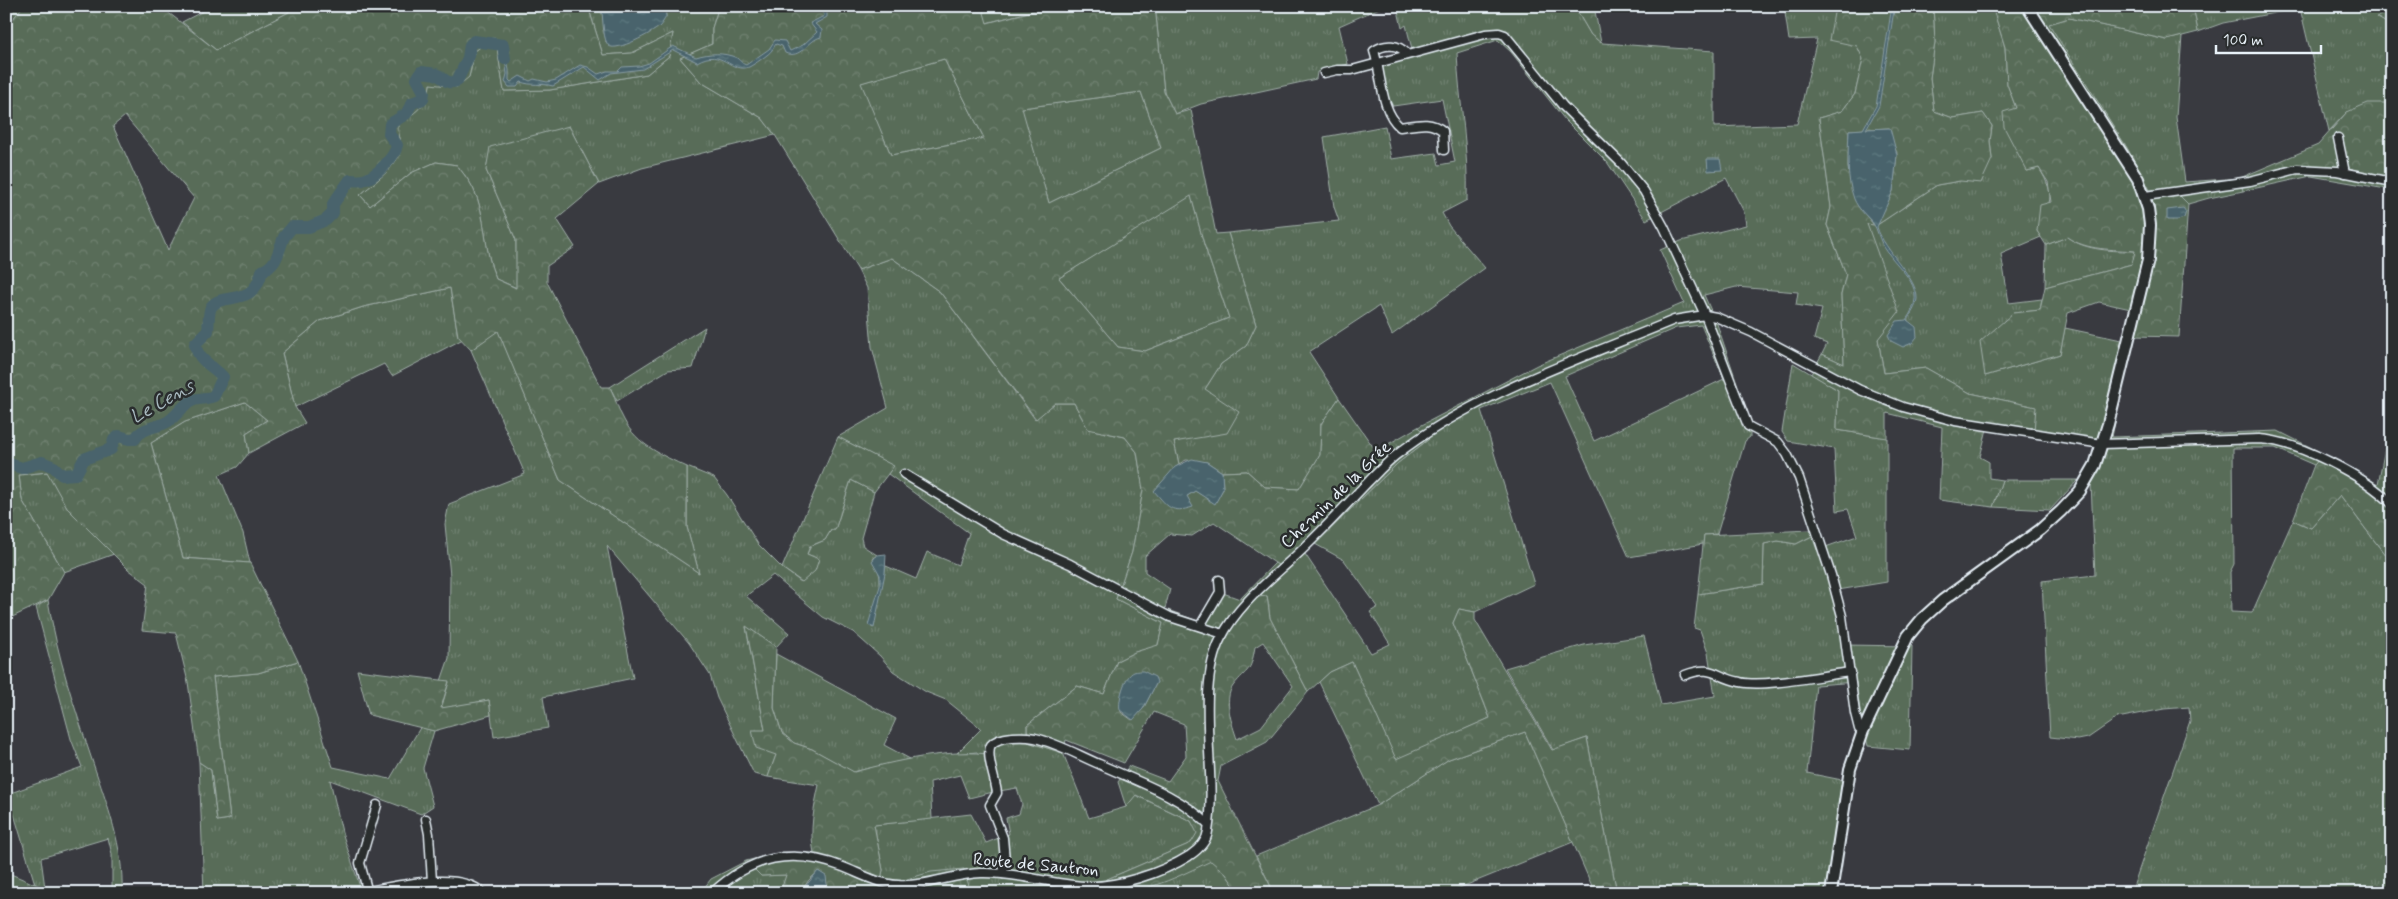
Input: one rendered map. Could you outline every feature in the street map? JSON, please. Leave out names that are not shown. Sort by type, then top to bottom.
[{"type":"street","points":[[1831,893],[1848,778],[1863,731],[1908,636],[1922,619],[1943,600],[2040,530],[2080,491],[2095,465],[2102,444],[2148,260],[2150,225],[2144,196],[2127,159],[2027,6]]},
{"type":"street","points":[[1324,73],[1337,70],[1352,70],[1485,34],[1498,33],[1505,35],[1563,106],[1621,163],[1644,191],[1664,227],[1705,315],[1748,426],[1778,442],[1787,454],[1799,478],[1842,616],[1855,713],[1859,729],[1863,731]]},
{"type":"street","points":[[1407,54],[1398,46],[1378,48],[1374,51],[1385,100],[1393,122],[1400,127],[1428,123],[1437,126],[1443,131],[1444,150]]},
{"type":"street","points":[[2338,138],[2345,173]]},
{"type":"street","points":[[2144,196],[2250,181],[2297,169],[2345,173],[2392,182]]},
{"type":"street","points":[[1705,315],[1733,323],[1818,370],[1860,390],[1903,407],[1955,421],[2102,444],[2259,439],[2284,442],[2360,478],[2392,504]]},
{"type":"street","name":"Chemin de la Grée","points":[[1208,834],[1211,673],[1215,650],[1223,634],[1258,590],[1305,547],[1394,456],[1445,423],[1497,394],[1674,320],[1705,315]]},
{"type":"street","points":[[904,474],[1003,534],[1070,564],[1170,617],[1223,634]]},
{"type":"street","points":[[1200,626],[1220,592],[1219,580]]},
{"type":"street","points":[[1685,675],[1700,669],[1742,683],[1767,682],[1851,672]]},
{"type":"street","points":[[1003,874],[1005,860],[1003,838],[990,805],[997,793],[990,760],[990,749],[992,745],[1001,740],[1028,738],[1058,746],[1186,805],[1208,824]]},
{"type":"street","points":[[377,805],[360,862],[367,892],[432,881],[466,882],[477,887],[483,893]]},
{"type":"street","points":[[426,819],[432,881]]},
{"type":"street","name":"Route de Sautron","points":[[712,893],[745,867],[772,858],[787,856],[804,856],[823,860],[868,878],[900,885],[961,874],[1003,874],[1081,886],[1111,884],[1175,863],[1200,847],[1208,834]]},
{"type":"green space","points":[[6,6],[23,6],[6,28]]},
{"type":"green space","points":[[23,6],[160,6],[216,50],[289,12],[290,6],[591,6],[589,9],[603,55],[632,53],[673,33],[669,56],[647,74],[550,90],[504,91],[497,48],[483,45],[475,51],[469,77],[457,87],[430,84],[429,92],[423,103],[415,113],[398,125],[401,148],[396,161],[385,174],[360,195],[370,206],[411,173],[436,162],[457,165],[471,185],[481,210],[489,256],[496,279],[516,288],[516,240],[486,170],[490,147],[569,126],[599,184],[557,219],[575,247],[547,266],[547,282],[601,387],[610,387],[629,429],[643,443],[687,467],[687,527],[699,573],[560,480],[498,331],[471,350],[458,336],[450,288],[363,307],[320,321],[282,353],[295,407],[305,423],[249,453],[246,433],[267,420],[245,402],[185,422],[151,443],[183,558],[250,563],[298,661],[258,673],[213,677],[230,819],[217,821],[211,770],[199,762],[188,682],[176,633],[142,630],[148,584],[128,569],[67,508],[47,472],[19,475],[22,500],[64,572],[48,600],[6,620],[6,28]],"holes":[[[125,116],[194,198],[168,250],[113,126]]]},
{"type":"green space","points":[[213,6],[290,6],[289,12],[216,50],[182,22]]},
{"type":"green space","points":[[591,6],[654,6],[649,9],[635,8],[602,12],[606,42],[666,17],[665,6],[719,6],[712,28],[712,44],[680,58],[701,82],[762,118],[775,135],[642,168],[599,184],[569,126],[486,170],[516,240],[517,288],[496,279],[489,256],[481,210],[471,185],[457,165],[436,162],[411,173],[370,206],[360,195],[385,174],[396,161],[401,148],[398,124],[420,108],[427,98],[430,84],[469,77],[475,51],[483,45],[497,47],[504,91],[550,90],[647,74],[669,56],[673,33],[632,53],[603,55],[589,9]]},
{"type":"green space","points":[[719,6],[982,6],[987,23],[1052,6],[1155,6],[1164,92],[1175,114],[1191,110],[1216,234],[1228,233],[1256,325],[1246,346],[1221,364],[1205,389],[1239,412],[1227,433],[1174,442],[1179,464],[1154,491],[1187,496],[1195,491],[1215,503],[1223,489],[1222,472],[1247,471],[1265,487],[1299,489],[1320,455],[1321,424],[1339,398],[1376,451],[1418,427],[1429,439],[1398,463],[1287,571],[1214,522],[1192,536],[1170,534],[1145,556],[1145,572],[1170,589],[1165,609],[1206,624],[1223,593],[1240,599],[1267,596],[1270,618],[1308,692],[1267,742],[1221,766],[1218,781],[1274,893],[1239,893],[1226,874],[1211,861],[1149,887],[1108,893],[1105,880],[1191,843],[1197,833],[1191,821],[1136,795],[1126,807],[1118,782],[1129,766],[1168,781],[1186,756],[1184,724],[1154,712],[1124,763],[1066,740],[1063,753],[1028,742],[1027,725],[1077,686],[1104,694],[1117,661],[1135,652],[1158,645],[1163,623],[1116,599],[1132,552],[1143,490],[1137,452],[1125,437],[1088,429],[1074,403],[1055,403],[1036,419],[940,292],[892,258],[858,270],[775,135],[762,118],[701,82],[680,58],[712,44],[712,28]],"holes":[[[944,59],[984,138],[891,155],[861,83]],[[1141,92],[1161,148],[1049,203],[1022,108]],[[1191,196],[1204,244],[1229,318],[1145,351],[1118,347],[1059,278]],[[1263,642],[1293,686],[1261,727],[1237,739],[1229,712],[1230,692],[1248,670],[1255,647]],[[1135,672],[1157,682],[1143,709],[1132,720],[1121,712],[1120,707],[1123,690],[1128,679]]]},
{"type":"green space","points":[[982,6],[1052,6],[986,23]]},
{"type":"green space","points":[[1155,6],[1384,6],[1339,26],[1348,64],[1317,72],[1316,79],[1201,104],[1175,114],[1164,92]]},
{"type":"green space","points":[[1397,6],[1574,6],[1591,35],[1602,43],[1714,51],[1714,127],[1797,124],[1817,39],[1789,40],[1784,6],[1843,6],[1834,13],[1858,46],[1863,59],[1855,94],[1842,111],[1819,118],[1831,207],[1827,225],[1846,274],[1841,295],[1844,364],[1822,354],[1827,344],[1814,339],[1822,309],[1796,305],[1798,292],[1736,287],[1704,295],[1717,324],[1750,421],[1750,437],[1745,441],[1717,534],[1704,535],[1703,544],[1629,557],[1550,382],[1481,410],[1534,584],[1475,612],[1459,609],[1453,623],[1490,718],[1396,760],[1352,662],[1330,672],[1308,692],[1270,618],[1267,596],[1240,599],[1275,563],[1287,571],[1305,554],[1371,653],[1390,644],[1370,612],[1378,607],[1344,560],[1315,544],[1398,463],[1429,439],[1418,427],[1537,365],[1684,303],[1660,250],[1681,241],[1746,225],[1744,212],[1726,178],[1646,220],[1607,162],[1565,120],[1511,52],[1498,40],[1457,53],[1467,163],[1467,200],[1442,213],[1449,226],[1485,268],[1392,335],[1379,306],[1309,352],[1339,398],[1321,424],[1320,455],[1299,489],[1265,487],[1247,471],[1222,472],[1207,462],[1186,460],[1179,464],[1174,442],[1196,437],[1205,389],[1221,364],[1246,346],[1256,325],[1228,233],[1339,221],[1334,207],[1324,137],[1385,126],[1391,159],[1436,153],[1439,165],[1455,162],[1442,99],[1393,106],[1388,97],[1382,65],[1414,57],[1406,25],[1402,28]],"holes":[[[1701,325],[1724,379],[1594,441],[1565,376],[1676,328]]]},
{"type":"green space","points":[[1574,6],[1594,6],[1601,43],[1591,35]]},
{"type":"green space","points":[[1843,6],[1933,6],[1935,42],[1930,78],[1934,111],[1953,118],[1983,113],[1992,126],[1990,141],[1992,159],[1981,183],[1960,181],[1937,185],[1877,225],[1893,191],[1897,155],[1889,128],[1849,130],[1848,167],[1851,186],[1858,206],[1874,225],[1867,224],[1899,312],[1878,339],[1884,373],[1926,368],[1970,393],[2036,407],[2034,431],[1988,425],[1980,457],[1989,462],[1989,478],[2002,480],[1993,507],[1939,500],[1942,427],[1887,413],[1887,438],[1837,430],[1838,390],[1811,374],[1822,354],[1844,364],[1841,295],[1846,274],[1827,225],[1831,207],[1819,118],[1842,111],[1855,94],[1863,59],[1857,46],[1829,40],[1834,13]]},
{"type":"green space","points":[[1933,6],[1992,6],[2005,47],[2007,84],[2016,108],[2027,171],[2039,168],[2050,193],[2048,206],[2037,231],[2041,237],[2001,254],[2009,303],[2042,299],[2040,310],[2013,313],[1985,376],[2060,354],[2065,328],[2131,342],[2112,437],[2278,431],[2324,454],[2314,465],[2275,448],[2233,448],[2234,564],[2230,572],[2231,612],[2252,613],[2293,520],[2311,528],[2340,495],[2392,564],[2392,893],[2131,893],[2190,721],[2189,707],[2164,709],[2117,718],[2088,738],[2078,740],[2050,737],[2042,581],[2095,575],[2091,483],[2111,440],[2034,431],[2035,407],[1970,393],[1926,368],[1884,373],[1878,339],[1867,224],[1877,225],[1937,185],[1960,181],[1992,159],[1990,141],[1992,126],[1983,113],[1953,118],[1934,111],[1930,78],[1935,42]]},
{"type":"green space","points":[[1992,6],[2193,6],[2198,32],[2167,40],[2069,18],[2049,24],[2127,148],[2154,198],[2179,195],[2188,204],[2179,337],[2133,336],[2140,311],[2099,302],[2068,313],[2060,354],[1985,376],[1980,342],[2013,313],[2040,310],[2045,287],[2132,264],[2135,251],[2092,247],[2075,242],[2067,237],[2046,245],[2037,231],[2040,205],[2051,202],[2048,182],[2039,168],[2027,171],[2004,127],[2003,112],[2016,108],[2007,84],[2005,47]]},
{"type":"green space","points":[[2193,6],[2392,6],[2392,15],[2384,14],[2377,17],[2392,26],[2392,106],[2390,103],[2347,112],[2329,131],[2300,8],[2223,23],[2198,32]]},
{"type":"green space","points":[[2384,14],[2392,15],[2392,26],[2376,17]]},
{"type":"green space","points":[[2069,18],[2167,40],[2182,36],[2176,117],[2185,182],[2240,178],[2243,191],[2188,204],[2179,195],[2155,199],[2127,148],[2048,24]]},
{"type":"green space","points":[[944,59],[984,138],[891,155],[860,83]]},
{"type":"green space","points":[[1141,92],[1161,148],[1049,203],[1021,108]]},
{"type":"green space","points":[[2368,103],[2390,103],[2392,106],[2392,190],[2311,176],[2243,191],[2240,178],[2318,145],[2347,112]]},
{"type":"green space","points":[[1191,195],[1204,244],[1229,318],[1145,351],[1118,347],[1059,278]]},
{"type":"green space","points":[[2067,237],[2074,242],[2091,248],[2136,251],[2132,264],[2045,287],[2046,245]]},
{"type":"green space","points":[[892,258],[940,292],[1035,419],[1055,403],[1074,403],[1088,429],[1125,437],[1137,452],[1143,490],[1132,552],[1116,599],[1163,623],[1158,646],[1135,652],[1117,661],[1104,694],[1077,686],[1027,725],[1028,742],[1063,753],[1089,818],[1126,807],[1135,795],[1191,821],[1198,833],[1191,843],[1105,880],[1108,893],[878,893],[883,870],[874,825],[971,814],[986,843],[1009,834],[1006,818],[1019,814],[1022,804],[1017,788],[993,792],[977,752],[956,754],[981,729],[977,725],[946,700],[926,692],[893,671],[880,656],[853,632],[823,617],[773,575],[746,596],[789,633],[776,647],[746,627],[765,730],[776,755],[768,777],[754,774],[717,698],[710,675],[689,643],[607,546],[633,678],[543,697],[548,728],[494,737],[489,700],[441,709],[449,682],[441,681],[449,658],[450,576],[445,524],[449,504],[525,474],[471,350],[498,330],[560,480],[699,573],[687,527],[687,467],[714,478],[758,544],[782,568],[801,582],[818,559],[807,554],[811,546],[825,540],[831,530],[835,530],[851,480],[874,492],[861,538],[863,546],[877,555],[873,558],[881,583],[869,625],[873,628],[886,566],[916,579],[927,552],[958,565],[969,533],[888,474],[893,466],[838,437],[888,408],[872,347],[867,288],[858,270]]},
{"type":"green space","points":[[450,288],[458,336],[463,339],[392,376],[384,364],[295,407],[282,353],[320,321],[363,307]]},
{"type":"green space","points":[[705,327],[693,368],[668,370],[617,401],[610,387]]},
{"type":"green space","points":[[1793,363],[1838,390],[1837,430],[1887,438],[1887,582],[1832,591],[1844,645],[1912,646],[1910,750],[1868,746],[1860,712],[1856,682],[1816,685],[1807,773],[1842,780],[1827,893],[1617,893],[1587,738],[1553,750],[1505,668],[1584,645],[1644,636],[1661,705],[1715,696],[1708,653],[1700,630],[1694,628],[1698,594],[1763,584],[1764,544],[1778,541],[1796,544],[1812,536],[1817,550],[1857,536],[1848,509],[1837,511],[1834,449],[1788,441],[1782,432]]},
{"type":"green space","points":[[245,402],[267,420],[246,433],[249,453],[237,467],[219,475],[243,533],[250,563],[183,558],[151,443],[185,422]]},
{"type":"green space","points":[[2392,412],[2392,564],[2340,495],[2311,528],[2293,520],[2314,465],[2324,454],[2378,484]]},
{"type":"green space","points":[[838,437],[894,466],[874,492],[851,480],[835,530],[831,530],[825,540],[810,546],[807,554],[819,559],[815,571],[802,582],[782,568]]},
{"type":"green space","points":[[48,472],[67,508],[114,554],[64,572],[22,500],[19,475]]},
{"type":"green space","points":[[2002,480],[2078,480],[2050,510],[1993,507]]},
{"type":"green space","points":[[1810,530],[1812,536],[1796,544],[1778,541],[1764,544],[1763,584],[1698,594],[1704,535]]},
{"type":"green space","points":[[48,600],[67,682],[114,826],[120,859],[122,893],[112,893],[112,854],[108,838],[41,858],[45,888],[35,884],[8,794],[82,767],[71,739],[36,607]]},
{"type":"green space","points":[[1459,609],[1475,612],[1475,620],[1552,750],[1587,738],[1617,893],[1595,893],[1525,732],[1449,759],[1378,805],[1319,682],[1330,672],[1352,662],[1396,759],[1490,718],[1453,623]]},
{"type":"green space","points":[[746,626],[776,647],[774,708],[782,733],[794,743],[812,749],[854,772],[904,760],[941,754],[977,753],[992,755],[993,792],[969,798],[960,775],[930,782],[932,819],[874,825],[883,870],[878,893],[828,893],[819,871],[809,880],[800,893],[780,893],[786,875],[761,876],[746,861],[782,852],[814,853],[812,827],[819,785],[768,777],[776,755],[756,748],[752,730],[765,730]]},
{"type":"green space","points":[[776,654],[896,719],[884,745],[910,759],[853,772],[812,749],[794,743],[782,733],[774,708]]},
{"type":"green space","points":[[298,661],[333,767],[390,779],[421,726],[434,731],[423,768],[433,806],[421,814],[330,780],[342,832],[362,893],[204,893],[199,762],[211,770],[217,821],[230,819],[213,677],[258,673]]},
{"type":"green space","points":[[357,670],[449,681],[441,708],[489,700],[491,715],[434,731],[369,715]]},
{"type":"green space","points":[[1525,732],[1573,842],[1447,893],[1274,893],[1256,856],[1378,805],[1449,759]]},
{"type":"green space","points":[[1211,860],[1226,874],[1239,893],[1130,893],[1146,889]]},
{"type":"green space","points":[[746,861],[761,876],[787,875],[780,893],[700,893],[711,879]]},
{"type":"green space","points":[[964,869],[971,893],[961,893],[956,889],[953,893],[908,893],[907,879],[931,872]]},
{"type":"green space","points":[[6,872],[56,893],[6,893]]},
{"type":"water","points":[[654,6],[665,6],[666,17],[659,27],[626,44],[609,46],[604,35],[602,12],[635,8],[649,9]]},
{"type":"water","points":[[823,6],[827,6],[827,17],[815,24],[822,30],[821,37],[796,54],[785,53],[782,46],[776,44],[768,54],[749,67],[737,67],[713,57],[697,62],[673,50],[643,69],[611,73],[600,80],[584,67],[553,86],[521,82],[517,87],[509,87],[505,82],[507,74],[503,43],[509,70],[509,80],[511,82],[520,76],[530,81],[534,79],[547,82],[556,80],[580,65],[588,67],[598,74],[607,71],[618,71],[622,67],[639,66],[649,63],[673,46],[696,57],[716,54],[732,56],[746,65],[769,49],[775,40],[785,41],[790,51],[803,45],[817,32],[810,23],[824,16]]},
{"type":"water","points":[[1892,6],[1894,10],[1879,106],[1866,129],[1890,128],[1897,155],[1893,191],[1877,227],[1886,245],[1907,273],[1916,291],[1917,299],[1913,310],[1907,320],[1916,327],[1917,337],[1912,343],[1903,347],[1891,341],[1888,335],[1897,321],[1906,320],[1913,308],[1914,290],[1905,273],[1882,244],[1873,223],[1856,203],[1851,191],[1848,165],[1849,130],[1863,129],[1876,106]]},
{"type":"water","points":[[1707,159],[1720,159],[1722,170],[1708,171]]},
{"type":"water","points":[[2183,208],[2186,212],[2184,218],[2167,220],[2167,210]]},
{"type":"water","points":[[1192,459],[1207,462],[1222,472],[1223,489],[1215,504],[1195,491],[1187,496],[1193,507],[1180,510],[1170,508],[1154,491],[1175,467]]},
{"type":"water","points":[[886,554],[885,573],[874,628],[868,625],[880,586],[880,575],[872,561],[877,555]]},
{"type":"water","points":[[1143,671],[1155,677],[1157,682],[1143,709],[1133,720],[1120,710],[1121,695],[1130,674]]},
{"type":"water","points":[[818,871],[826,876],[828,893],[800,893]]},
{"type":"waterway","name":"Le Cens","points":[[6,463],[22,468],[42,462],[54,467],[62,475],[76,474],[84,459],[111,449],[114,440],[119,436],[135,439],[141,432],[171,420],[190,402],[214,396],[223,377],[202,359],[195,344],[208,331],[211,307],[216,302],[245,295],[252,290],[258,283],[262,271],[274,261],[284,237],[292,227],[309,227],[326,220],[333,213],[333,204],[350,180],[368,178],[384,166],[393,155],[397,145],[389,134],[390,124],[406,114],[412,103],[423,99],[424,92],[417,79],[421,72],[436,74],[448,82],[457,81],[468,58],[470,45],[474,41],[503,45],[505,59]]}]
